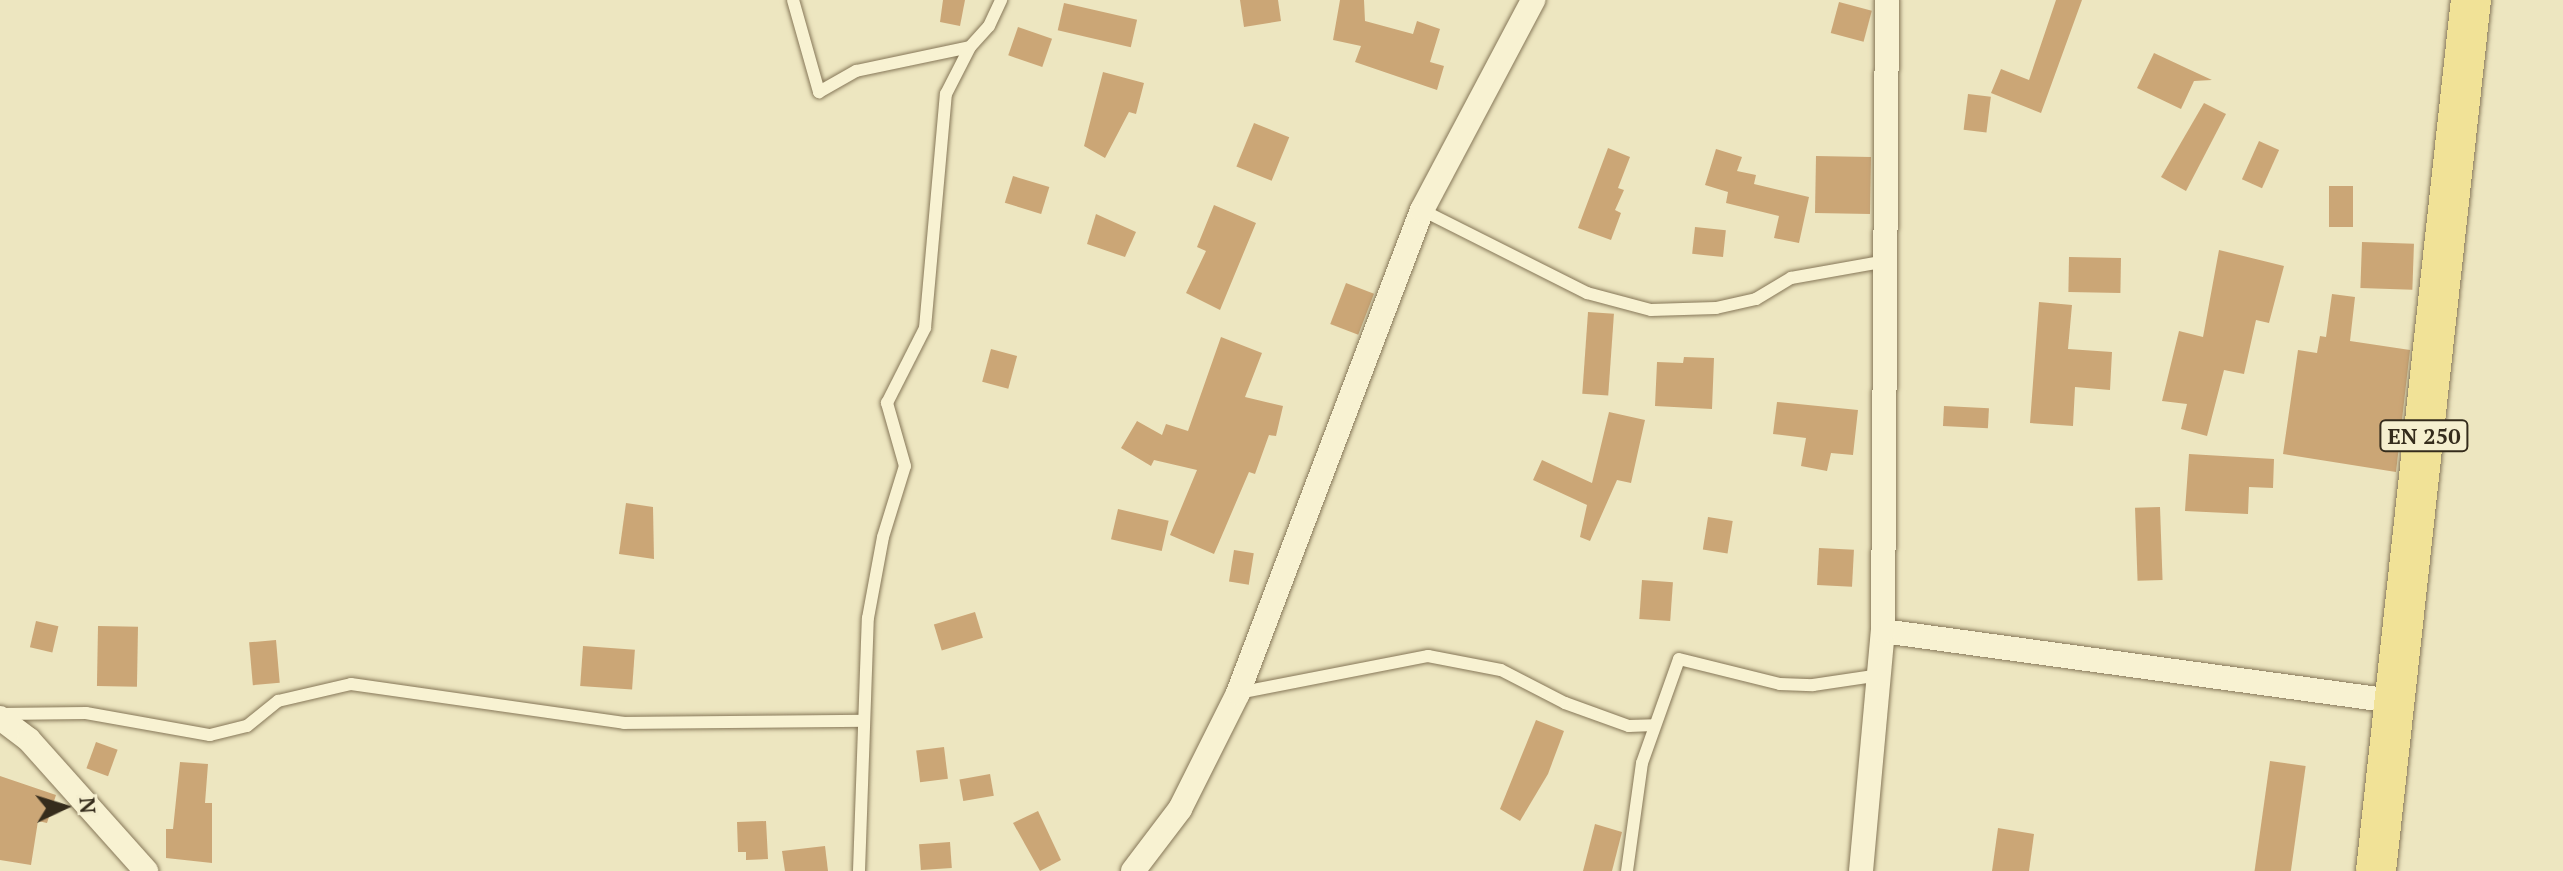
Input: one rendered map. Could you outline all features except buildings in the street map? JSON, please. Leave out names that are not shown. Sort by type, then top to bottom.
[{"type":"main road","name":"EN 250","points":[[2376,871],[2471,0]]},
{"type":"street","points":[[1133,871],[1180,809],[1238,693],[1422,210],[1493,83],[1533,0]]},
{"type":"street","points":[[1861,871],[1883,631],[1887,0]]},
{"type":"street","points":[[1883,631],[2393,701]]},
{"type":"street","points":[[0,716],[29,740],[146,871]]},
{"type":"lane","points":[[793,0],[819,92],[856,71],[970,47]]},
{"type":"lane","points":[[859,871],[868,618],[883,537],[905,466],[887,403],[925,328],[946,94],[970,47],[989,26],[1001,0]]},
{"type":"lane","points":[[1422,210],[1587,293],[1651,310],[1716,308],[1756,299],[1791,278],[1886,261]]},
{"type":"lane","points":[[1238,693],[1428,656],[1501,670],[1565,703],[1629,726],[1654,725]]},
{"type":"lane","points":[[1627,871],[1642,763],[1679,659],[1780,684],[1813,685],[1880,675]]},
{"type":"lane","points":[[0,716],[86,713],[210,735],[247,726],[278,701],[351,684],[624,723],[862,721]]}]
